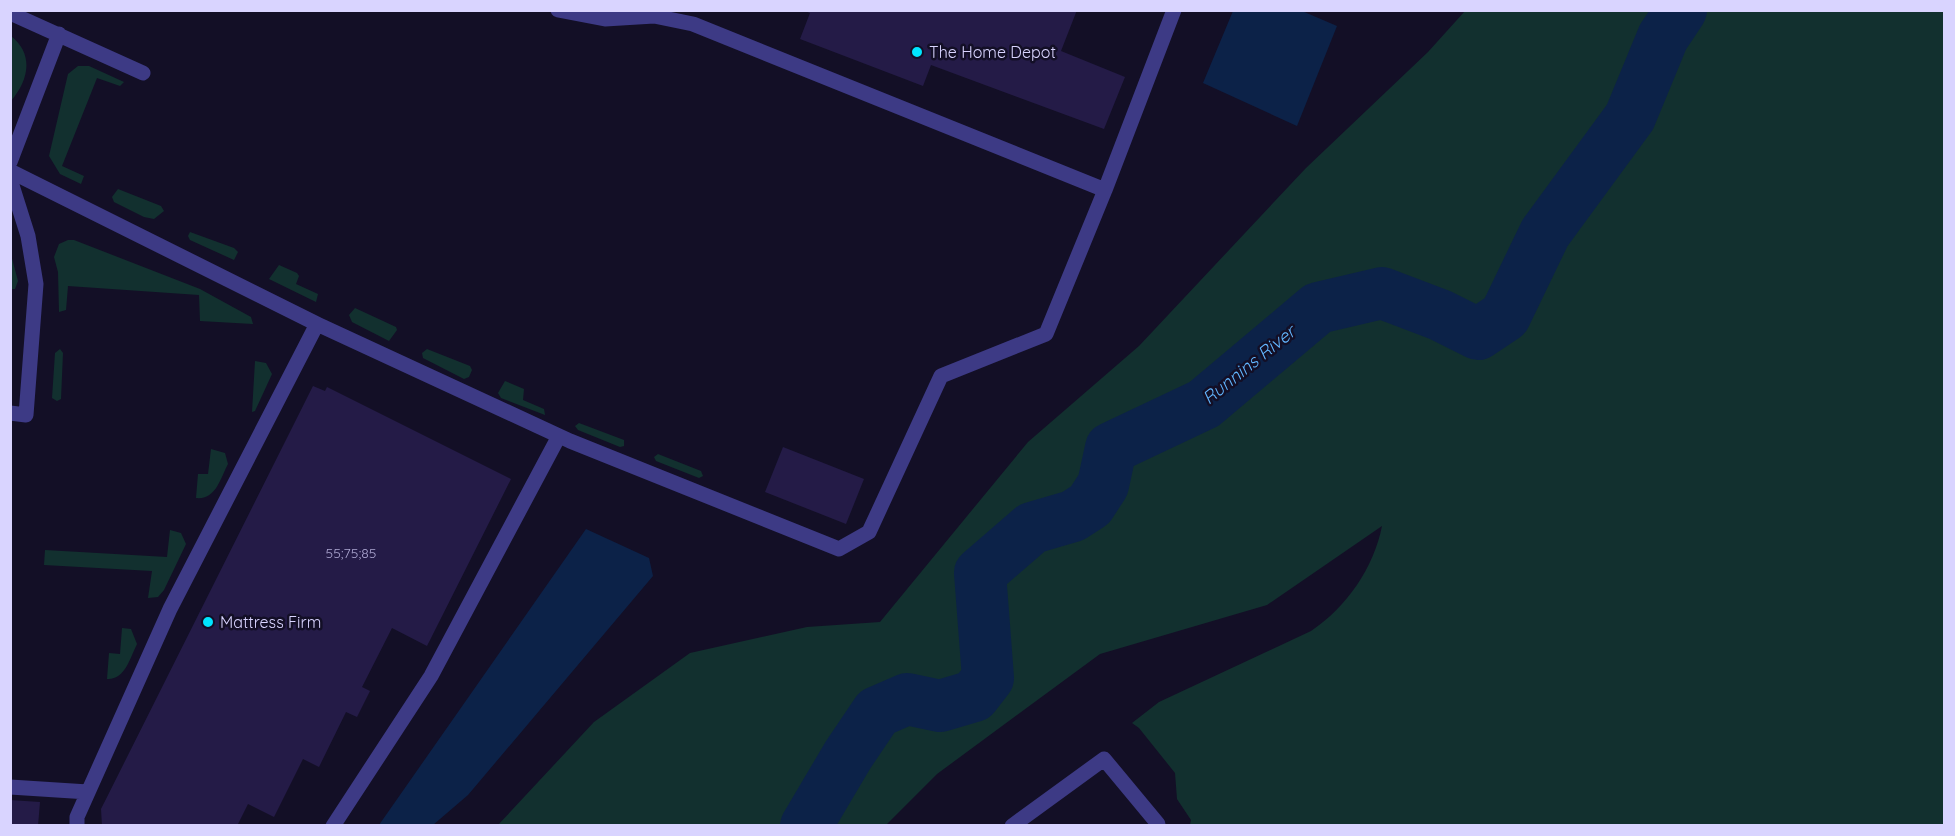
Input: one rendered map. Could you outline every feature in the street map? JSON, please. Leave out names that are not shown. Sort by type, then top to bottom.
[{"type":"lane","points":[[558,10],[605,19],[654,16],[693,24],[1105,190]]},
{"type":"lane","points":[[10,171],[317,324],[559,436],[839,549],[869,532],[940,376],[1046,334],[1105,190],[1174,10]]},
{"type":"lane","points":[[10,13],[143,73]]},
{"type":"lane","points":[[10,162],[59,34]]},
{"type":"lane","points":[[10,179],[28,236],[36,284],[26,415],[10,413]]},
{"type":"lane","points":[[77,825],[77,817],[170,609],[317,324]]},
{"type":"lane","points":[[333,825],[431,676],[559,436]]},
{"type":"lane","points":[[1012,825],[1104,759],[1158,824],[1156,825]]},
{"type":"lane","points":[[10,787],[88,792]]},
{"type":"green space","points":[[1465,11],[1944,11],[1944,825],[1190,825],[1191,820],[1177,799],[1175,773],[1139,728],[1132,723],[1159,702],[1311,631],[1324,621],[1347,598],[1366,571],[1382,526],[1267,605],[1100,654],[937,774],[886,825],[498,825],[594,722],[690,653],[807,627],[880,622],[1028,442],[1139,346],[1306,168],[1428,52]]},
{"type":"green space","points":[[11,36],[23,51],[26,67],[22,85],[11,101]]},
{"type":"green space","points":[[78,66],[89,66],[124,82],[120,86],[97,78],[62,166],[84,176],[81,184],[60,174],[49,156],[68,74]]},
{"type":"green space","points":[[118,189],[161,206],[164,211],[154,219],[144,217],[114,202],[112,197]]},
{"type":"green space","points":[[190,232],[234,248],[238,252],[234,260],[190,240],[188,236]]},
{"type":"green space","points":[[74,240],[200,289],[251,317],[253,324],[200,321],[199,295],[68,286],[66,310],[59,312],[58,272],[54,257],[59,244]]},
{"type":"green space","points":[[10,251],[18,281],[15,289],[11,289]]},
{"type":"green space","points":[[279,265],[297,273],[299,276],[296,284],[318,294],[316,302],[269,279]]},
{"type":"green space","points":[[355,308],[396,327],[397,330],[389,341],[352,322],[349,315]]},
{"type":"green space","points":[[60,349],[63,353],[61,399],[57,401],[52,398],[55,353]]},
{"type":"green space","points":[[427,349],[470,366],[472,370],[469,377],[464,379],[423,358],[422,353]]},
{"type":"green space","points":[[255,361],[266,363],[272,374],[255,411],[252,412]]},
{"type":"green space","points":[[505,381],[524,389],[523,400],[544,409],[545,415],[501,398],[498,393]]},
{"type":"green space","points":[[579,423],[624,440],[624,446],[620,447],[578,430],[575,426]]},
{"type":"green space","points":[[211,449],[225,453],[228,464],[213,492],[203,498],[196,498],[198,474],[208,474]]},
{"type":"green space","points":[[658,454],[701,471],[703,476],[699,478],[656,461],[654,457]]},
{"type":"green space","points":[[170,530],[181,533],[186,544],[164,590],[158,597],[148,598],[152,571],[44,565],[45,550],[167,557]]},
{"type":"green space","points":[[122,628],[131,629],[137,644],[123,672],[107,679],[109,653],[120,654]]},
{"type":"water","points":[[1233,11],[1302,11],[1337,26],[1297,126],[1203,83]]},
{"type":"water","points":[[586,529],[649,558],[653,576],[468,795],[433,825],[379,825]]},
{"type":"building","points":[[802,10],[1077,10],[1061,51],[1125,77],[1104,129],[931,65],[923,86],[800,39],[810,13]]},
{"type":"building","points":[[313,386],[325,391],[327,387],[511,479],[427,646],[392,628],[362,687],[370,691],[357,717],[346,712],[319,767],[303,759],[274,817],[248,804],[237,826],[102,826],[101,809]]},
{"type":"building","points":[[783,447],[864,479],[846,524],[765,492]]},
{"type":"building","points":[[10,800],[40,802],[38,826],[10,826]]},
{"type":"waterway","name":"Runnins River","points":[[806,826],[848,755],[877,712],[907,699],[940,706],[974,696],[988,678],[980,573],[1032,528],[1073,516],[1090,505],[1103,485],[1111,448],[1204,404],[1318,308],[1382,293],[1440,315],[1478,334],[1505,316],[1545,233],[1630,117],[1663,37],[1681,10]]},
{"type":"place","name":"The Home Depot","points":[[917,52]]},
{"type":"place","name":"Mattress Firm","points":[[208,622]]}]
